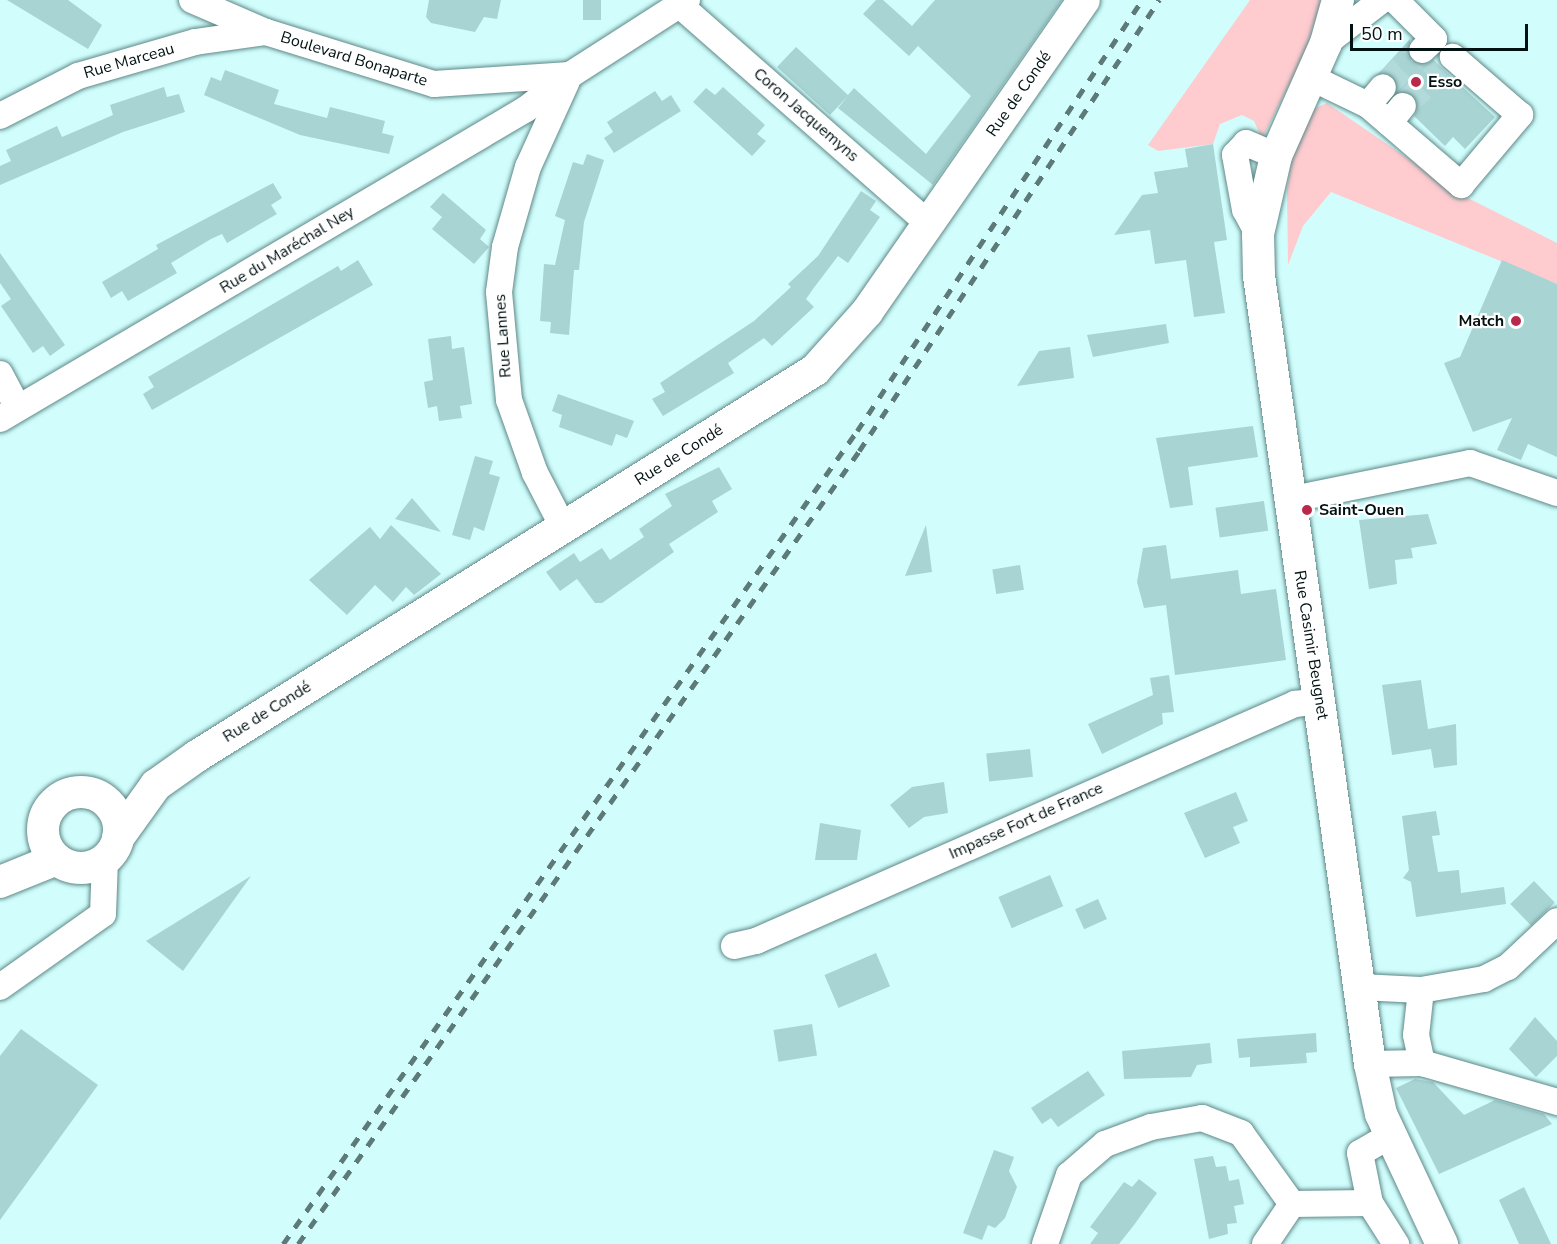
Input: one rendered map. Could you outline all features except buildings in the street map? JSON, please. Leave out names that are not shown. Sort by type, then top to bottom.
[{"type":"main road","name":"Rue de Condé","points":[[99,796],[156,785],[815,370],[867,312],[1084,0]]},
{"type":"main road","name":"Rue Casimir Beugnet","points":[[1338,0],[1326,44],[1276,156],[1258,234],[1288,500],[1319,700],[1370,1064],[1390,1135],[1442,1244]]},
{"type":"main road","name":"Rue de Condé","points":[[112,848],[156,785]]},
{"type":"main road","points":[[76,792],[99,796],[116,814],[112,848],[81,868],[50,848],[55,802],[76,792]]},
{"type":"main road","points":[[0,880],[50,848]]},
{"type":"street","name":"Boulevard Bonaparte","points":[[192,0],[266,32],[434,84],[570,75],[685,3]]},
{"type":"street","points":[[1326,44],[1382,0]]},
{"type":"street","points":[[1310,76],[1375,96],[1396,115],[1461,185],[1520,115],[1448,63],[1428,44],[1395,0]]},
{"type":"street","name":"Coron Jacquemyns","points":[[685,3],[929,224]]},
{"type":"street","name":"Rue Marceau","points":[[0,116],[78,76],[195,42],[266,32]]},
{"type":"street","name":"Rue du Maréchal Ney","points":[[9,413],[526,109],[570,75]]},
{"type":"street","name":"Rue Lannes","points":[[563,527],[535,473],[509,400],[500,292],[505,247],[528,167],[570,75]]},
{"type":"street","points":[[0,374],[9,413]]},
{"type":"street","points":[[1288,500],[1470,463],[1557,493]]},
{"type":"street","name":"Impasse Fort de France","points":[[734,946],[756,942],[1295,704],[1319,700]]},
{"type":"street","points":[[0,987],[103,914],[112,848]]},
{"type":"street","points":[[1360,987],[1421,990],[1498,974],[1557,921]]},
{"type":"street","points":[[1421,990],[1416,1035],[1422,1063]]},
{"type":"street","points":[[1370,1064],[1422,1063],[1557,1102]]},
{"type":"street","points":[[1045,1244],[1069,1175],[1105,1144],[1151,1127],[1202,1118],[1241,1132],[1292,1204]]},
{"type":"street","points":[[1390,1135],[1360,1153],[1370,1203],[1396,1244]]},
{"type":"street","points":[[1292,1204],[1370,1203]]},
{"type":"street","points":[[1265,1244],[1292,1204]]},
{"type":"shaded area","points":[[1250,0],[1321,0],[1306,51],[1262,139],[1254,121],[1242,115],[1220,124],[1213,144],[1158,151],[1148,145]]},
{"type":"shaded area","points":[[1327,103],[1460,194],[1557,243],[1557,284],[1331,192],[1303,226],[1288,265],[1287,189],[1294,146],[1309,111]]},
{"type":"tunnel","points":[[1383,87],[1422,50]]},
{"type":"tunnel","points":[[1403,106],[1442,69]]},
{"type":"railway","points":[[283,1244],[857,431],[1142,0]]},
{"type":"railway","points":[[298,1244],[859,451],[1159,0]]},
{"type":"place","name":"Esso","points":[[1416,82]]},
{"type":"place","name":"Match","points":[[1516,321]]},
{"type":"place","name":"Saint-Ouen","points":[[1307,510]]}]
